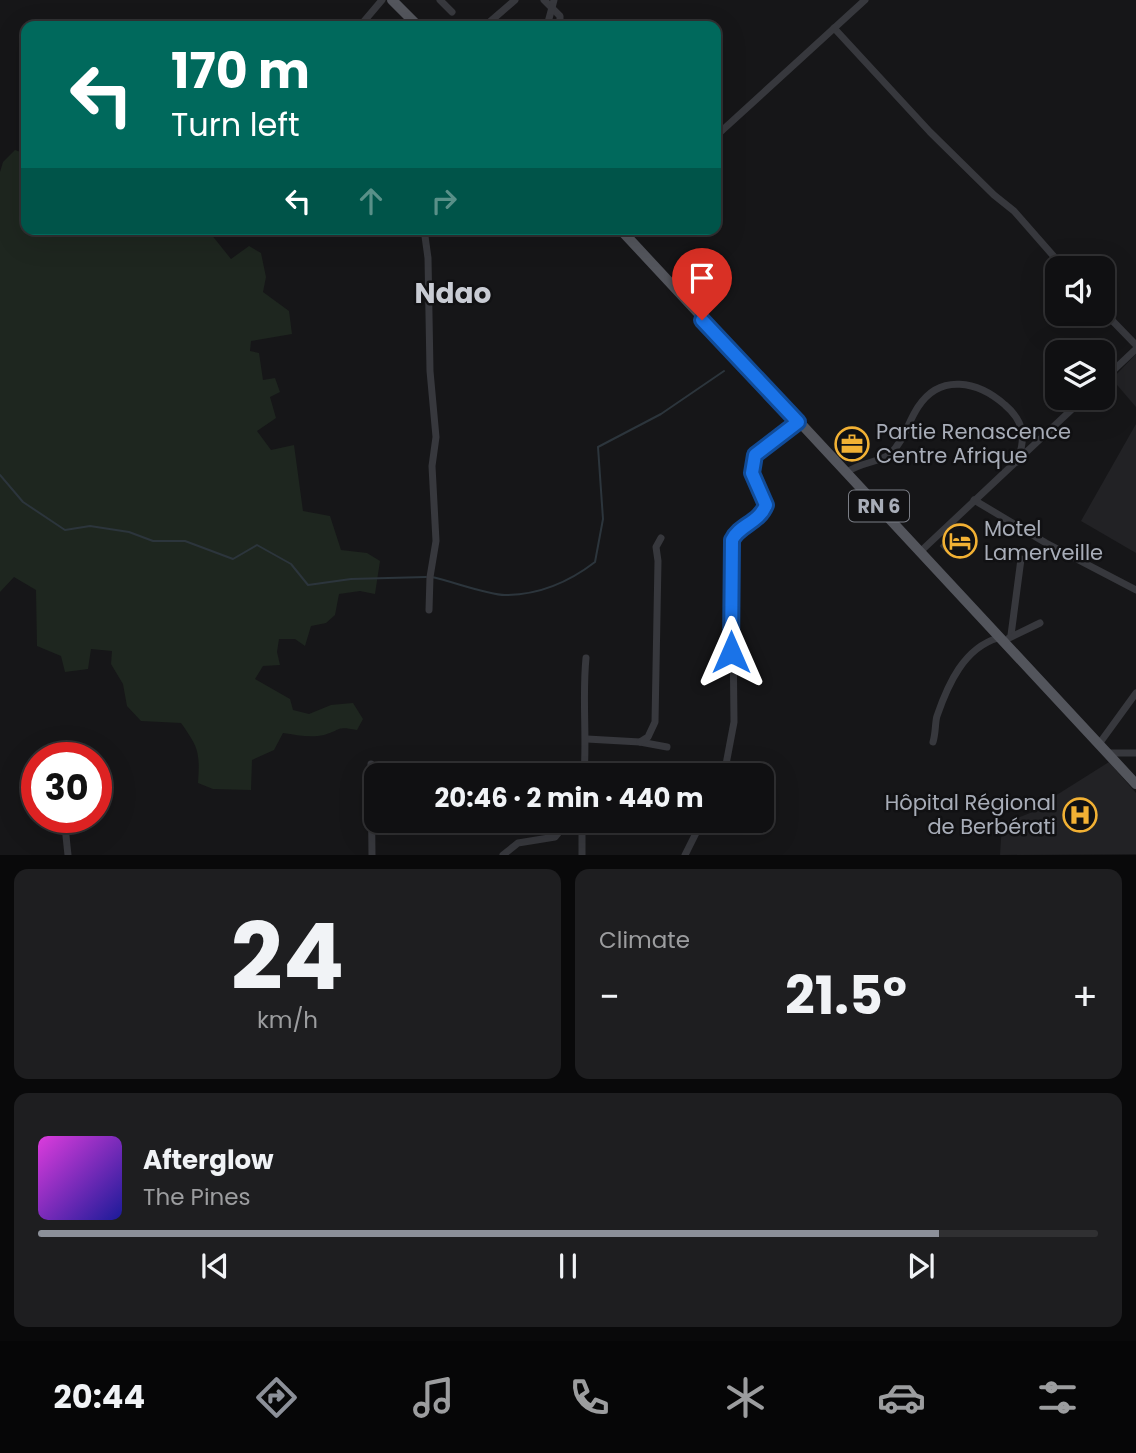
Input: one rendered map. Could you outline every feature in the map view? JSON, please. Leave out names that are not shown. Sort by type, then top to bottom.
[{"type":"main road","points":[[395,2],[409,21]]},
{"type":"main road","name":"RN 6","points":[[626,235],[1136,784]]},
{"type":"street","points":[[364,21],[382,0]]},
{"type":"street","points":[[440,0],[452,12]]},
{"type":"street","points":[[491,21],[515,0]]},
{"type":"street","points":[[544,0],[553,4],[560,21]]},
{"type":"street","points":[[721,131],[865,0]]},
{"type":"street","points":[[548,21],[553,4]]},
{"type":"street","points":[[834,28],[930,132],[1014,211],[1053,256]]},
{"type":"street","points":[[425,235],[428,258],[430,371],[436,437],[432,466],[436,541],[430,577],[429,610]]},
{"type":"street","points":[[1115,324],[1136,347],[1115,368]]},
{"type":"street","points":[[847,472],[859,464],[887,456],[900,442],[919,405],[932,391],[950,383],[971,385],[1002,402],[1010,410],[1023,430],[1023,447],[1017,462]]},
{"type":"street","points":[[921,551],[1071,410]]},
{"type":"street","points":[[726,763],[734,722],[732,540],[736,533],[759,517],[766,505],[752,473],[755,455],[798,422]]},
{"type":"street","points":[[974,500],[1136,590]]},
{"type":"street","points":[[640,741],[648,737],[655,722],[656,547],[661,538]]},
{"type":"street","points":[[1011,635],[1021,559]]},
{"type":"street","points":[[933,742],[938,727],[936,717],[959,668],[983,642],[1001,640],[1040,623]]},
{"type":"street","points":[[585,763],[587,739],[582,701],[586,658]]},
{"type":"street","points":[[1099,744],[1136,693]]},
{"type":"street","points":[[587,739],[640,741],[667,747]]},
{"type":"street","points":[[1107,753],[1136,753]]},
{"type":"street","points":[[66,833],[68,855]]},
{"type":"street","points":[[372,833],[372,855]]},
{"type":"street","points":[[503,855],[518,843],[555,837],[558,833]]},
{"type":"street","points":[[582,833],[582,855]]},
{"type":"street","points":[[685,855],[696,833]]},
{"type":"shaded area","points":[[15,150],[21,152],[21,235],[212,235],[231,259],[249,246],[261,253],[266,277],[263,292],[289,311],[292,334],[251,341],[250,351],[259,353],[263,380],[275,378],[280,392],[270,397],[276,418],[257,431],[271,450],[294,445],[303,511],[330,516],[341,550],[367,553],[380,561],[375,594],[360,591],[339,594],[335,615],[326,623],[311,626],[305,646],[295,639],[279,639],[277,652],[280,665],[263,666],[255,679],[290,699],[293,710],[309,714],[331,705],[353,703],[363,719],[357,730],[342,729],[314,736],[283,733],[274,750],[252,760],[251,790],[213,789],[198,783],[197,751],[187,732],[181,723],[141,721],[127,706],[123,684],[111,664],[112,651],[91,649],[88,669],[65,672],[61,656],[37,646],[36,590],[14,577],[0,592],[0,172],[3,162]]},
{"type":"shaded area","points":[[1136,354],[1136,407],[1115,382],[1115,376]]},
{"type":"shaded area","points":[[1136,424],[1136,553],[1081,521]]},
{"type":"shaded area","name":"Hôpital Régional de Berbérati","points":[[1109,762],[1136,793],[1136,854],[1000,855],[1002,824],[1048,806],[1055,796]]},
{"type":"building","name":"Partie Renascence Centre Afrique","points":[[856,431],[866,441],[849,457],[839,447]]},
{"type":"building","name":"Motel Lamerveille","points":[[956,529],[967,540],[950,555],[941,546]]},
{"type":"waterway","points":[[432,577],[489,593],[530,593],[564,581],[595,562],[603,519],[598,447],[661,414],[724,371]]},
{"type":"waterway","points":[[0,475],[23,502],[65,530],[90,526],[129,532],[153,541],[185,541],[233,559],[257,545],[291,564],[308,585],[351,579],[426,577]]},
{"type":"place","name":"Partie Renascence Centre Afrique","points":[[852,444]]},
{"type":"place","name":"Motel Lamerveille","points":[[960,541]]},
{"type":"place","name":"Hôpital Régional de Berbérati","points":[[1080,815]]},
{"type":"district","name":"Ndao","points":[[453,293]]},
{"type":"route","points":[[702,320],[798,422],[759,450],[752,463],[752,473],[766,505],[759,517],[736,533],[732,540],[731,652]]}]
